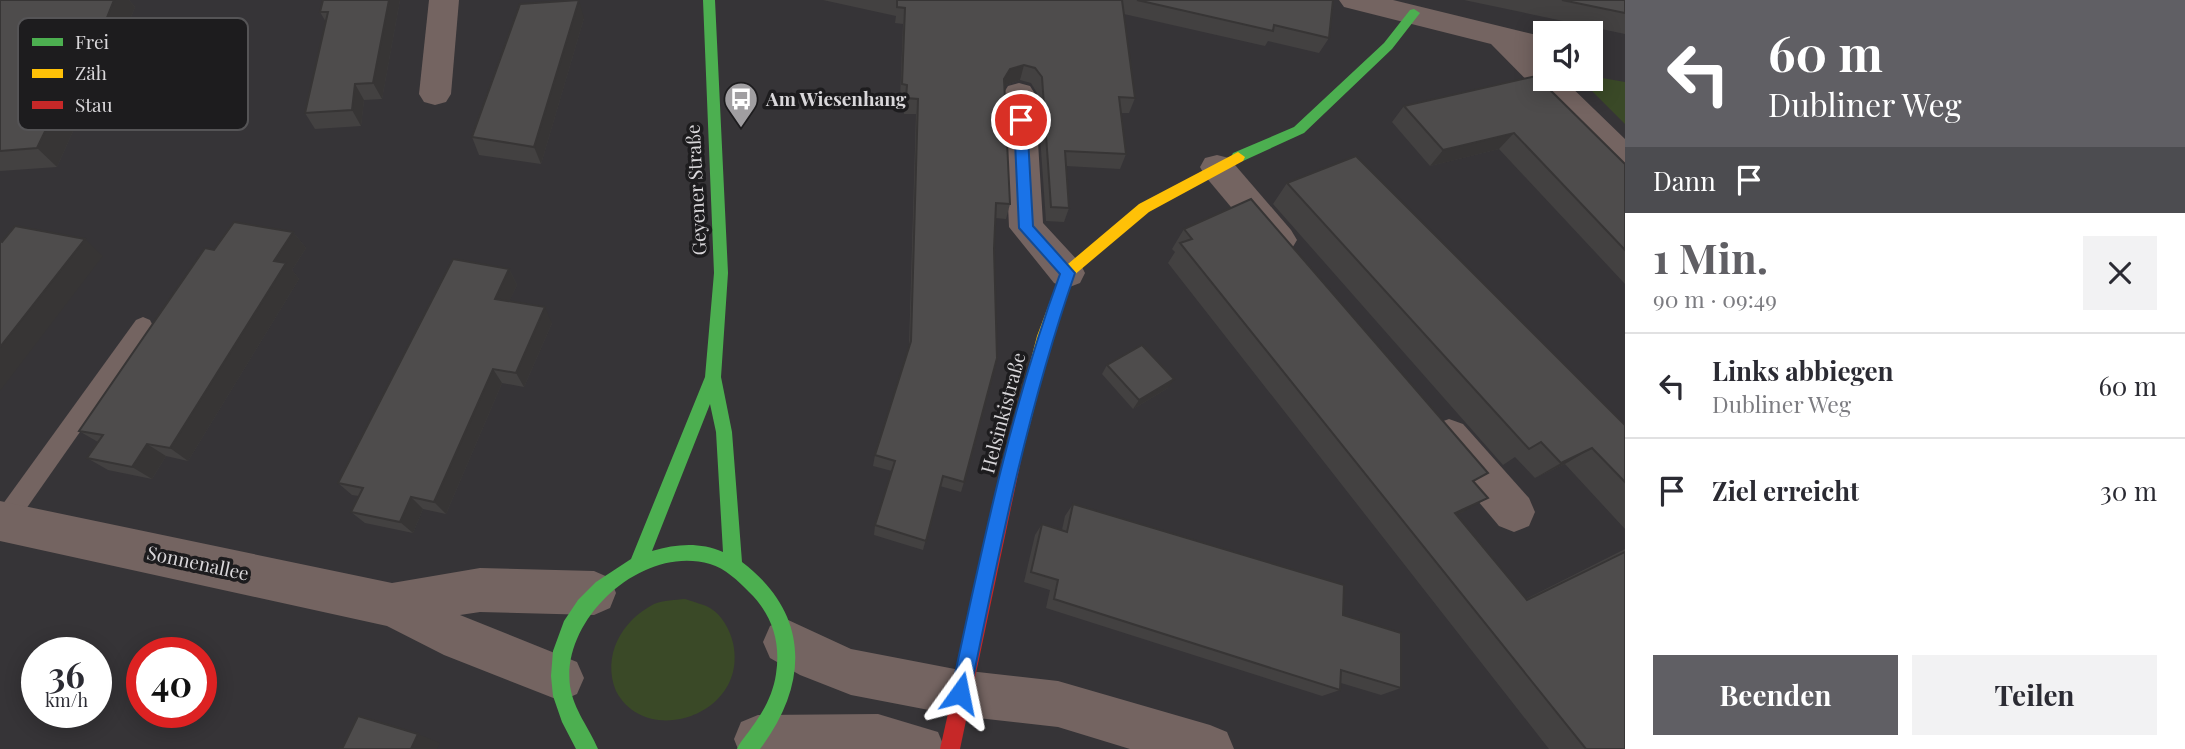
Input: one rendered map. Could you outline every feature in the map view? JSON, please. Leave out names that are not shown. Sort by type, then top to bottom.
[{"type":"street","points":[[435,94],[443,0]]},
{"type":"street","name":"Geyener Straße","points":[[709,0],[721,272],[713,377],[724,432],[733,565]]},
{"type":"street","points":[[1354,0],[1533,44]]},
{"type":"street","name":"Helsinkistraße","points":[[950,749],[1003,494],[1045,336],[1068,273],[1144,208],[1217,167],[1299,130],[1388,46],[1414,13]]},
{"type":"street","points":[[1501,36],[1625,159]]},
{"type":"street","points":[[1019,94],[1026,228],[1068,273]]},
{"type":"street","points":[[1217,167],[1298,261]]},
{"type":"street","name":"Geyener Straße","points":[[640,560],[713,377]]},
{"type":"street","points":[[1424,408],[1514,512]]},
{"type":"street","name":"Sonnenallee","points":[[2,521],[392,605],[460,639],[565,698]]},
{"type":"street","points":[[560,739],[565,698],[565,647],[576,618],[594,593],[615,574],[640,560],[672,552],[704,554],[733,565],[758,583],[776,610],[786,642],[783,692],[773,717],[752,744]]},
{"type":"street","name":"Sonnenallee","points":[[392,605],[480,590],[594,593]]},
{"type":"street","points":[[786,642],[816,659],[851,672],[960,693],[1058,704],[1210,749]]},
{"type":"street","points":[[565,698],[587,749]]},
{"type":"street","points":[[752,744],[878,738],[921,749]]},
{"type":"lane","name":"Sonnenallee","points":[[2,521],[143,326]]},
{"type":"green space","points":[[1603,78],[1625,82],[1625,124],[1592,91],[1603,91]]},
{"type":"green space","points":[[685,599],[710,608],[722,619],[733,643],[734,668],[726,689],[711,705],[692,716],[670,720],[649,718],[630,709],[616,691],[612,678],[613,653],[624,630],[642,611],[654,604]]},
{"type":"building","points":[[0,0],[114,0],[107,18],[18,18],[18,130],[46,130],[37,148],[0,151]]},
{"type":"building","points":[[323,0],[389,0],[373,83],[355,84],[352,110],[305,113],[328,12],[320,12]]},
{"type":"building","points":[[579,0],[534,147],[472,137],[520,4]]},
{"type":"building","points":[[897,0],[1122,0],[1135,98],[1119,97],[1126,154],[1065,151],[1069,208],[1051,207],[1042,77],[1035,68],[1024,65],[1010,69],[1004,79],[1010,204],[996,203],[994,249],[997,358],[964,482],[943,476],[926,541],[875,525],[895,461],[875,455],[911,341],[918,99],[906,98],[907,85],[902,84],[905,8],[897,7]]},
{"type":"building","points":[[1137,0],[1333,0],[1329,38],[1274,25],[1273,31]]},
{"type":"building","points":[[1562,0],[1625,0],[1625,13]]},
{"type":"building","points":[[1533,77],[1533,91],[1551,91],[1625,164],[1625,250],[1514,133],[1443,150],[1404,106]]},
{"type":"building","points":[[1356,156],[1625,425],[1625,482],[1592,448],[1561,463],[1541,442],[1529,449],[1287,183]]},
{"type":"building","points":[[1251,199],[1488,473],[1473,481],[1488,498],[1455,513],[1527,600],[1625,552],[1625,749],[1586,749],[1180,243],[1192,239],[1184,229]]},
{"type":"building","points":[[234,222],[293,232],[274,261],[286,263],[170,448],[147,444],[132,467],[87,458],[103,435],[79,431],[205,248],[214,250]]},
{"type":"building","points":[[15,226],[85,239],[0,347],[0,241],[2,242]]},
{"type":"building","points":[[453,259],[509,269],[495,299],[545,307],[516,373],[493,369],[434,502],[411,497],[400,522],[351,512],[363,488],[338,483]]},
{"type":"building","points":[[1142,345],[1174,379],[1139,400],[1107,365]]},
{"type":"building","points":[[1073,504],[1344,585],[1343,615],[1401,633],[1401,688],[1341,670],[1340,690],[1054,599],[1058,580],[1031,572],[1042,524],[1067,532]]},
{"type":"building","points":[[358,716],[418,734],[411,749],[339,749],[343,747]]},
{"type":"traffic: fast","points":[[709,0],[721,273],[713,377],[724,432],[733,564]]},
{"type":"traffic: fast","points":[[1238,157],[1299,130],[1388,46],[1414,13]]},
{"type":"traffic: fast","points":[[640,560],[713,377]]},
{"type":"traffic: fast","points":[[588,749],[568,715],[561,686],[562,651],[571,628],[584,606],[602,588],[623,573],[646,561],[694,553],[719,559],[748,578],[771,603],[784,634],[787,658],[783,687],[772,714],[747,749]]},
{"type":"traffic: slow","points":[[1015,451],[1045,336],[1067,273],[1144,208],[1238,157]]},
{"type":"traffic: jam","points":[[950,749],[1015,451]]},
{"type":"place","name":"Am Wiesenhang","points":[[741,129]]},
{"type":"route","points":[[960,693],[1003,494],[1045,336],[1068,273],[1026,228],[1021,120]]}]
